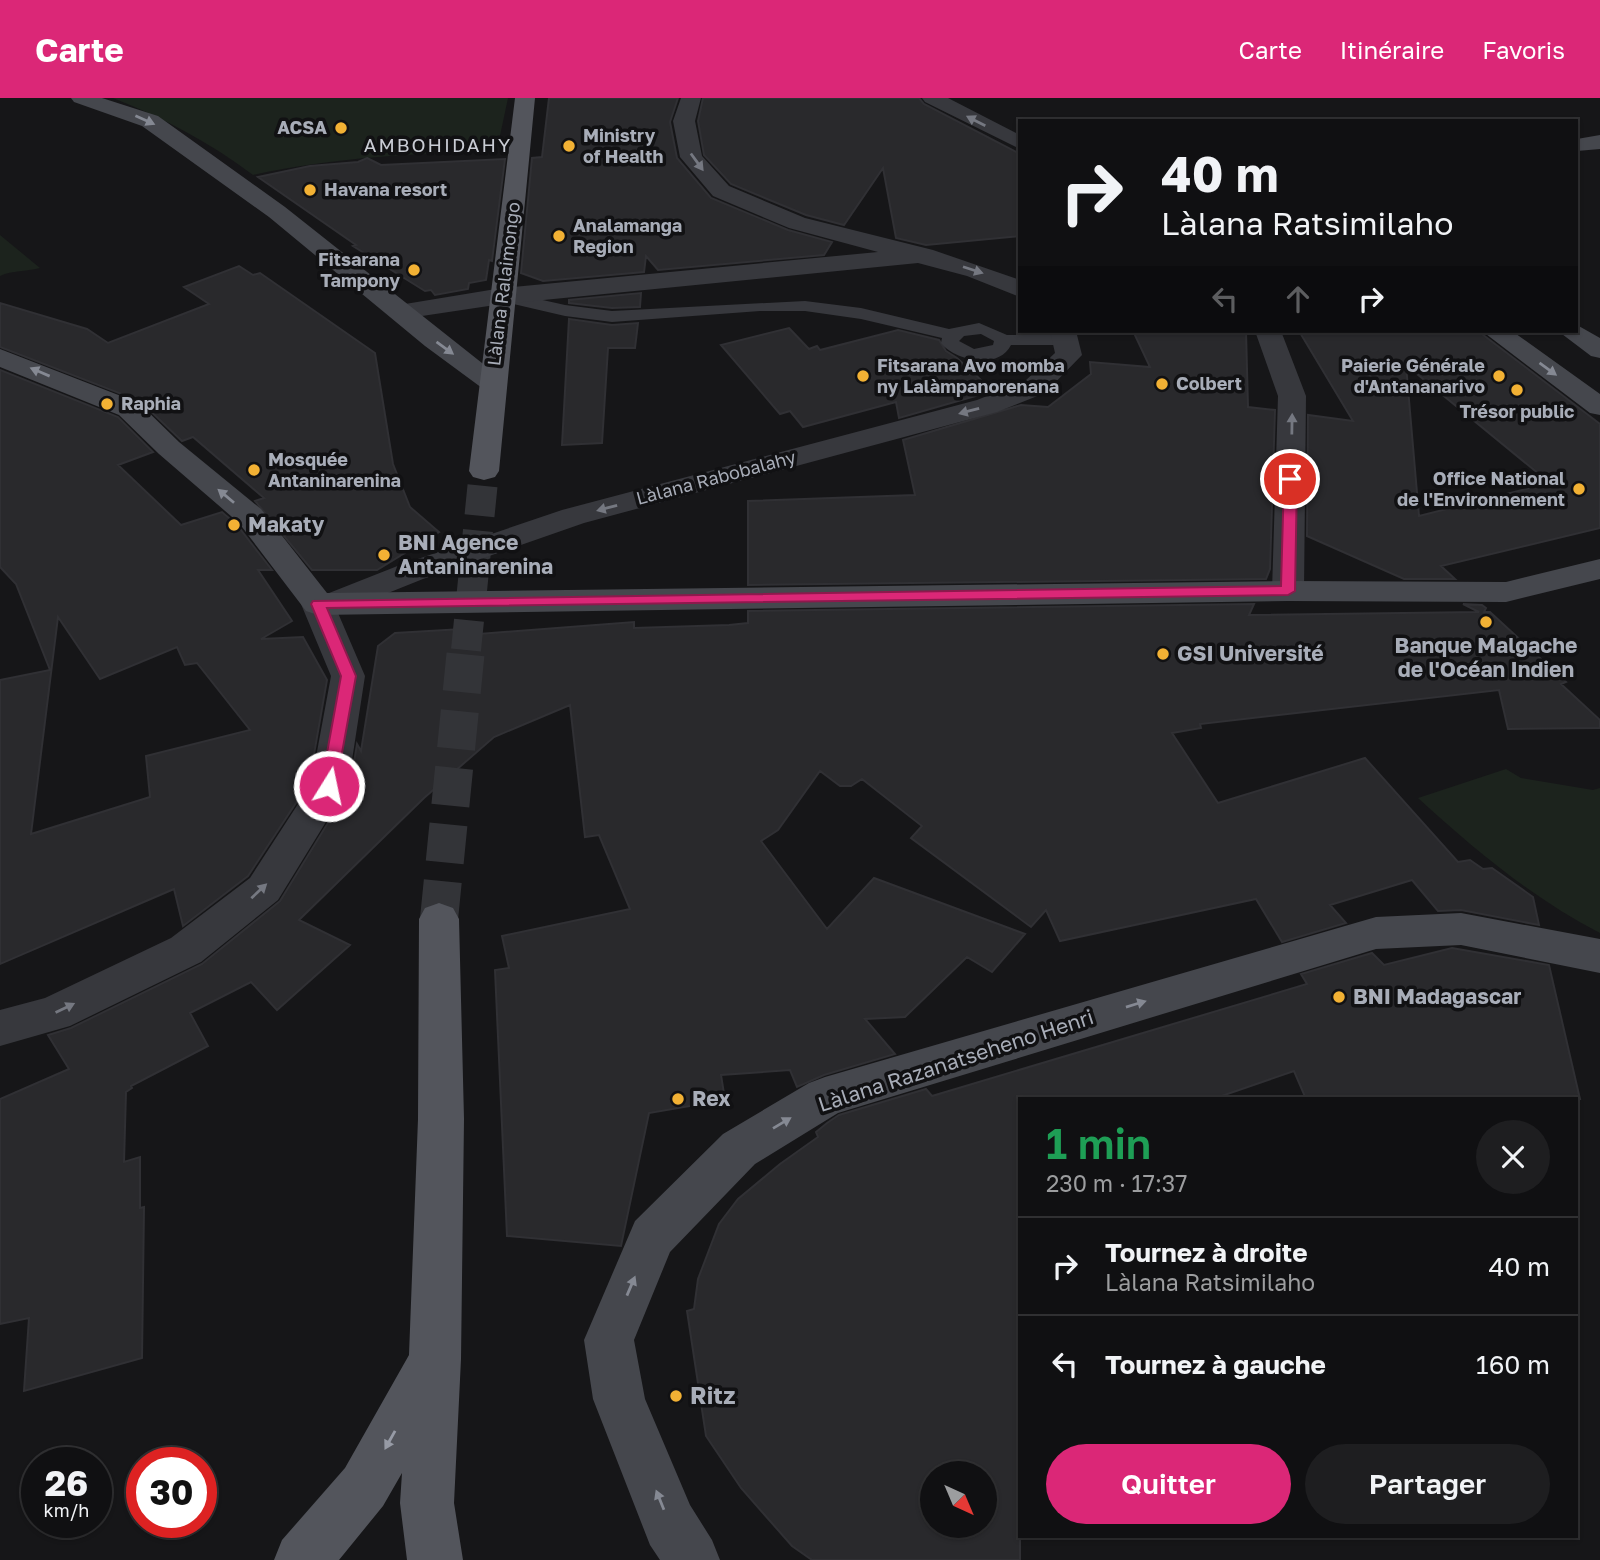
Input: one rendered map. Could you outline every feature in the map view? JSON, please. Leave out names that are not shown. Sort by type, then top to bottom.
[{"type":"main road","name":"Làlana Ralaimongo","points":[[484,471],[525,98]]},
{"type":"main road","points":[[435,1560],[427,1503],[435,1359],[440,1119],[439,919]]},
{"type":"main road","points":[[302,1560],[364,1487],[435,1359]]},
{"type":"street","points":[[81,98],[150,121],[276,212],[402,311],[434,340],[492,382]]},
{"type":"street","points":[[691,98],[684,121],[691,157],[721,191],[797,223],[924,255],[976,271],[1018,288]]},
{"type":"street","points":[[932,98],[1018,142]]},
{"type":"street","points":[[1578,145],[1600,142]]},
{"type":"street","points":[[402,311],[502,296],[924,255]]},
{"type":"street","points":[[1269,333],[1292,396],[1288,591]]},
{"type":"street","points":[[1498,333],[1600,407]]},
{"type":"street","points":[[1574,333],[1600,350]]},
{"type":"street","name":"Làlana Rabobalahy","points":[[325,604],[409,571],[579,515],[987,406],[1035,387],[1069,355],[1064,335]]},
{"type":"street","points":[[0,357],[129,409],[169,448],[250,516],[325,604],[348,676],[329,786],[264,889],[186,950],[55,1013],[0,1028]]},
{"type":"street","points":[[325,604],[1288,591],[1506,592],[1600,569]]},
{"type":"street","name":"Làlana Razanatseheno Henri","points":[[692,1560],[670,1525],[619,1399],[609,1340],[652,1237],[739,1149],[825,1097],[1376,933],[1461,929],[1600,956]]},
{"type":"lane","points":[[502,296],[577,313],[629,317],[740,306],[803,306],[854,311],[951,335],[962,329],[979,328],[995,332],[1003,340],[1064,335]]},
{"type":"lane","points":[[951,335],[950,343],[958,351],[973,355],[990,354],[1001,348],[1003,340]]},
{"type":"shaded area","name":"ACSA","points":[[113,98],[508,98],[497,150],[344,160],[253,175],[186,132]]},
{"type":"shaded area","points":[[0,235],[40,268],[0,276]]},
{"type":"shaded area","points":[[1506,769],[1521,778],[1593,790],[1600,788],[1600,933],[1550,904],[1504,872],[1418,798]]},
{"type":"building","points":[[549,98],[678,98],[670,122],[677,158],[711,198],[788,230],[832,242],[824,255],[658,270],[646,256],[644,272],[543,281],[521,273],[532,158],[542,157]]},
{"type":"building","points":[[703,98],[919,98],[924,104],[1018,153],[1018,236],[926,245],[896,238],[883,168],[844,225],[806,215],[731,184],[704,155],[698,121]]},
{"type":"building","points":[[367,158],[381,165],[505,159],[492,261],[489,260],[486,280],[469,283],[468,289],[435,295],[431,290],[425,291],[353,246],[356,245],[258,177],[310,166],[358,162]]},
{"type":"building","points":[[239,266],[253,275],[260,273],[375,353],[393,464],[410,507],[439,532],[377,570],[312,570],[255,501],[264,498],[193,437],[182,441],[140,401],[0,347],[0,303],[87,329],[108,343],[209,304],[184,287]]},
{"type":"building","points":[[641,293],[640,307],[612,308],[569,303],[569,300]]},
{"type":"building","points":[[569,319],[612,325],[638,323],[635,348],[608,348],[602,443],[562,445]]},
{"type":"building","name":"Fitsarana Avo momba ny Lalàmpanorenana","points":[[789,328],[809,349],[817,346],[820,350],[898,330],[939,340],[946,351],[993,391],[899,418],[896,402],[803,427],[790,411],[780,414],[721,345]]},
{"type":"building","points":[[1134,333],[1246,333],[1248,407],[1275,410],[1270,569],[1266,579],[748,585],[748,501],[915,495],[903,440],[1021,405],[1048,407],[1091,374],[1090,362],[1150,367]]},
{"type":"building","points":[[1300,333],[1481,333],[1600,424],[1600,528],[1441,566],[1455,579],[1404,579],[1307,536],[1308,415],[1353,421]],"holes":[[[1406,365],[1550,483],[1419,516]]]},
{"type":"building","points":[[0,370],[118,417],[153,452],[118,465],[181,525],[222,512],[237,525],[272,570],[258,570],[292,621],[261,639],[303,637],[327,680],[309,783],[248,876],[183,926],[174,889],[0,964],[0,680],[50,670],[16,584],[0,567]],"holes":[[[58,617],[100,679],[177,647],[185,665],[197,663],[250,730],[146,756],[150,797],[31,834]]]},
{"type":"building","points":[[1254,604],[1249,615],[1479,612],[1463,604],[1482,605],[1486,608],[1484,612],[1490,612],[1566,682],[1561,684],[1600,720],[1600,728],[1508,729],[1499,690],[1200,724],[1201,728],[1172,733],[1218,803],[1365,758],[1458,862],[1470,860],[1483,869],[1492,868],[1533,897],[1539,925],[1461,910],[1438,911],[1412,880],[1330,905],[1346,923],[1282,942],[1256,899],[1060,941],[1046,910],[1031,927],[911,838],[922,826],[862,779],[851,786],[840,786],[820,771],[778,830],[761,841],[827,929],[874,878],[1025,934],[992,972],[967,957],[905,1017],[865,1019],[895,1054],[824,1075],[797,1087],[790,1070],[721,1075],[725,1100],[649,1113],[621,1246],[507,1236],[495,970],[509,968],[502,936],[630,909],[599,835],[585,837],[570,705],[494,737],[424,798],[299,920],[350,945],[277,1010],[251,982],[190,1013],[208,1046],[131,1086],[126,1092],[124,1162],[140,1157],[140,1208],[144,1207],[142,1358],[24,1391],[29,1318],[0,1324],[0,1099],[69,1069],[48,1035],[71,1028],[202,964],[280,901],[350,787],[357,744],[361,751],[378,646],[395,633],[479,628],[479,634],[634,622],[634,628],[729,625],[748,623],[748,611]]},
{"type":"building","points":[[1452,948],[1549,965],[1580,1099],[1305,1097],[1294,1071],[1219,1097],[1018,1097],[1020,1560],[812,1560],[792,1546],[741,1488],[706,1436],[687,1311],[694,1309],[698,1279],[719,1224],[738,1199],[818,1137],[816,1132],[839,1115],[926,1089],[932,1096],[1307,984],[1301,974],[1372,953],[1384,965]]},
{"type":"tunnel","points":[[466,650],[484,471]]},
{"type":"tunnel","points":[[439,919],[466,649]]},
{"type":"place","name":"ACSA","points":[[341,128]]},
{"type":"place","name":"Ministry of Health","points":[[569,146]]},
{"type":"place","name":"Havana resort","points":[[310,190]]},
{"type":"place","name":"Analamanga Region","points":[[559,236]]},
{"type":"place","name":"Fitsarana Tampony","points":[[414,270]]},
{"type":"place","name":"Fitsarana Avo momba ny Lalàmpanorenana","points":[[863,376]]},
{"type":"place","name":"Paierie Générale d'Antananarivo","points":[[1499,376]]},
{"type":"place","name":"Colbert","points":[[1162,384]]},
{"type":"place","name":"Trésor public","points":[[1517,390]]},
{"type":"place","name":"Raphia","points":[[107,404]]},
{"type":"place","name":"Mosquée Antaninarenina","points":[[254,470]]},
{"type":"place","name":"Office National de l'Environnement","points":[[1579,489]]},
{"type":"place","name":"Makaty","points":[[234,525]]},
{"type":"place","name":"BNI Agence Antaninarenina","points":[[384,555]]},
{"type":"place","name":"Banque Malgache de l'Océan Indien","points":[[1486,622]]},
{"type":"place","name":"GSI Université","points":[[1163,654]]},
{"type":"place","name":"BNI Madagascar","points":[[1339,997]]},
{"type":"place","name":"Rex","points":[[678,1099]]},
{"type":"place","name":"Ritz","points":[[676,1396]]},
{"type":"district","name":"AMBOHIDAHY","points":[[438,145]]},
{"type":"route","points":[[329,786],[348,676],[318,604],[1288,591],[1290,479]]}]
